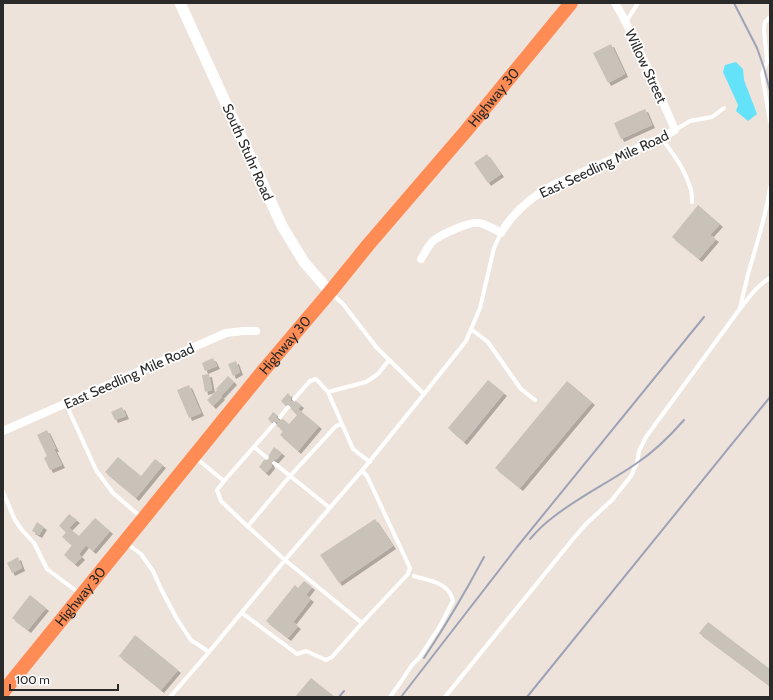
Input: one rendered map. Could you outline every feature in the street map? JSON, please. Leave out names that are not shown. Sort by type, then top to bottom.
[{"type":"highway","name":"Highway 30","points":[[3,692],[263,371],[368,245],[466,131],[571,3]]},
{"type":"main road","name":"South Stuhr Road","points":[[180,3],[282,226],[304,262],[330,292]]},
{"type":"street","name":"Willow Street","points":[[615,3],[653,79],[675,130]]},
{"type":"street","name":"East Seedling Mile Road","points":[[501,233],[524,204],[542,191],[661,138],[675,130]]},
{"type":"street","points":[[421,259],[433,241],[447,233],[471,223],[480,223],[501,233]]},
{"type":"street","name":"East Seedling Mile Road","points":[[3,432],[226,333],[256,331]]},
{"type":"lane","points":[[625,22],[638,3]]},
{"type":"lane","points":[[770,17],[765,22],[764,29],[767,62],[762,74],[770,122]]},
{"type":"lane","points":[[675,130],[690,121],[712,117],[724,108]]},
{"type":"lane","points":[[661,138],[673,152],[684,171],[691,188],[692,202]]},
{"type":"lane","points":[[739,310],[758,242],[770,187]]},
{"type":"lane","points":[[170,697],[285,560],[370,462],[466,341],[480,308],[494,248],[501,233]]},
{"type":"lane","points":[[446,697],[573,539],[586,524],[612,500],[631,476],[637,463],[639,451],[646,437],[739,310],[754,292],[770,278]]},
{"type":"lane","points":[[330,292],[343,304],[377,348],[424,394]]},
{"type":"lane","points":[[471,329],[488,342],[521,389],[535,400]]},
{"type":"lane","points":[[328,392],[366,382],[378,374],[389,360]]},
{"type":"lane","points":[[294,399],[310,381],[316,379],[328,392],[353,449],[370,462]]},
{"type":"lane","points":[[66,404],[96,470],[112,493],[143,519]]},
{"type":"lane","points":[[280,417],[288,407]]},
{"type":"lane","points":[[274,424],[217,490],[221,501],[285,560],[362,623]]},
{"type":"lane","points":[[248,526],[290,476],[336,426],[342,424]]},
{"type":"lane","points":[[254,447],[266,457]]},
{"type":"lane","points":[[194,457],[224,481]]},
{"type":"lane","points":[[274,463],[330,508]]},
{"type":"lane","points":[[242,613],[297,654],[306,650],[326,660],[332,657],[408,574],[410,568],[367,476],[362,471]]},
{"type":"lane","points":[[3,492],[15,520],[34,543],[47,569],[82,595]]},
{"type":"lane","points":[[124,542],[141,554],[153,571],[162,591],[191,640],[209,652]]},
{"type":"lane","points":[[390,697],[412,665],[419,658],[440,626],[453,601],[449,591],[442,586],[433,581],[414,576]]},
{"type":"water","points":[[736,62],[743,69],[744,80],[757,114],[748,121],[736,111],[738,105],[723,72],[725,65]]},
{"type":"building","points":[[611,44],[625,74],[608,83],[593,53]]},
{"type":"building","points":[[645,109],[652,125],[621,139],[614,123]]},
{"type":"building","points":[[487,154],[501,174],[488,183],[474,163]]},
{"type":"building","points":[[698,205],[720,224],[710,235],[716,239],[699,259],[672,237]]},
{"type":"building","points":[[213,358],[217,366],[205,371],[202,363]]},
{"type":"building","points":[[236,361],[240,372],[233,376],[228,364]]},
{"type":"building","points":[[209,374],[212,390],[205,392],[202,375]]},
{"type":"building","points":[[228,376],[234,382],[213,406],[207,400]]},
{"type":"building","points":[[488,380],[504,393],[464,442],[448,428]]},
{"type":"building","points":[[567,381],[592,402],[520,488],[495,468]]},
{"type":"building","points":[[189,385],[201,413],[189,418],[177,390]]},
{"type":"building","points":[[288,393],[291,397],[291,401],[296,401],[301,405],[298,409],[319,426],[298,451],[280,435],[283,431],[277,426],[277,422],[271,422],[268,419],[273,412],[277,415],[278,420],[283,419],[289,424],[297,415],[291,409],[290,405],[285,405],[281,401]]},
{"type":"building","points":[[122,407],[126,416],[115,420],[111,412]]},
{"type":"building","points":[[47,430],[62,465],[50,470],[44,458],[47,456],[37,435]]},
{"type":"building","points":[[274,447],[282,453],[276,460],[272,461],[272,466],[266,473],[259,467],[264,460],[269,459],[269,455]]},
{"type":"building","points":[[118,457],[141,476],[155,459],[163,465],[136,498],[105,472]]},
{"type":"building","points":[[69,514],[77,520],[69,528],[79,536],[95,518],[110,531],[93,551],[86,545],[79,554],[82,557],[75,564],[64,555],[72,545],[62,537],[66,532],[59,526]]},
{"type":"building","points":[[375,519],[393,546],[339,583],[320,555]]},
{"type":"building","points":[[37,522],[44,527],[39,535],[32,531]]},
{"type":"building","points":[[18,557],[22,568],[12,573],[7,563]]},
{"type":"building","points":[[304,581],[312,587],[306,595],[311,599],[293,622],[298,626],[288,638],[266,621],[295,585],[298,588]]},
{"type":"building","points":[[30,595],[46,608],[28,630],[12,618]]},
{"type":"building","points":[[708,622],[770,669],[770,686],[699,633]]},
{"type":"building","points":[[135,635],[178,670],[161,690],[119,656]]},
{"type":"building","points":[[311,678],[335,697],[295,697]]},
{"type":"railway","points":[[734,3],[757,48],[770,91]]},
{"type":"railway","points":[[401,697],[517,547],[704,317]]},
{"type":"railway","points":[[527,697],[770,397]]},
{"type":"railway","points":[[530,539],[543,525],[562,510],[644,458],[668,437],[684,420]]},
{"type":"railway","points":[[424,658],[456,608],[484,557]]},
{"type":"railway","points":[[339,697],[344,691]]}]
